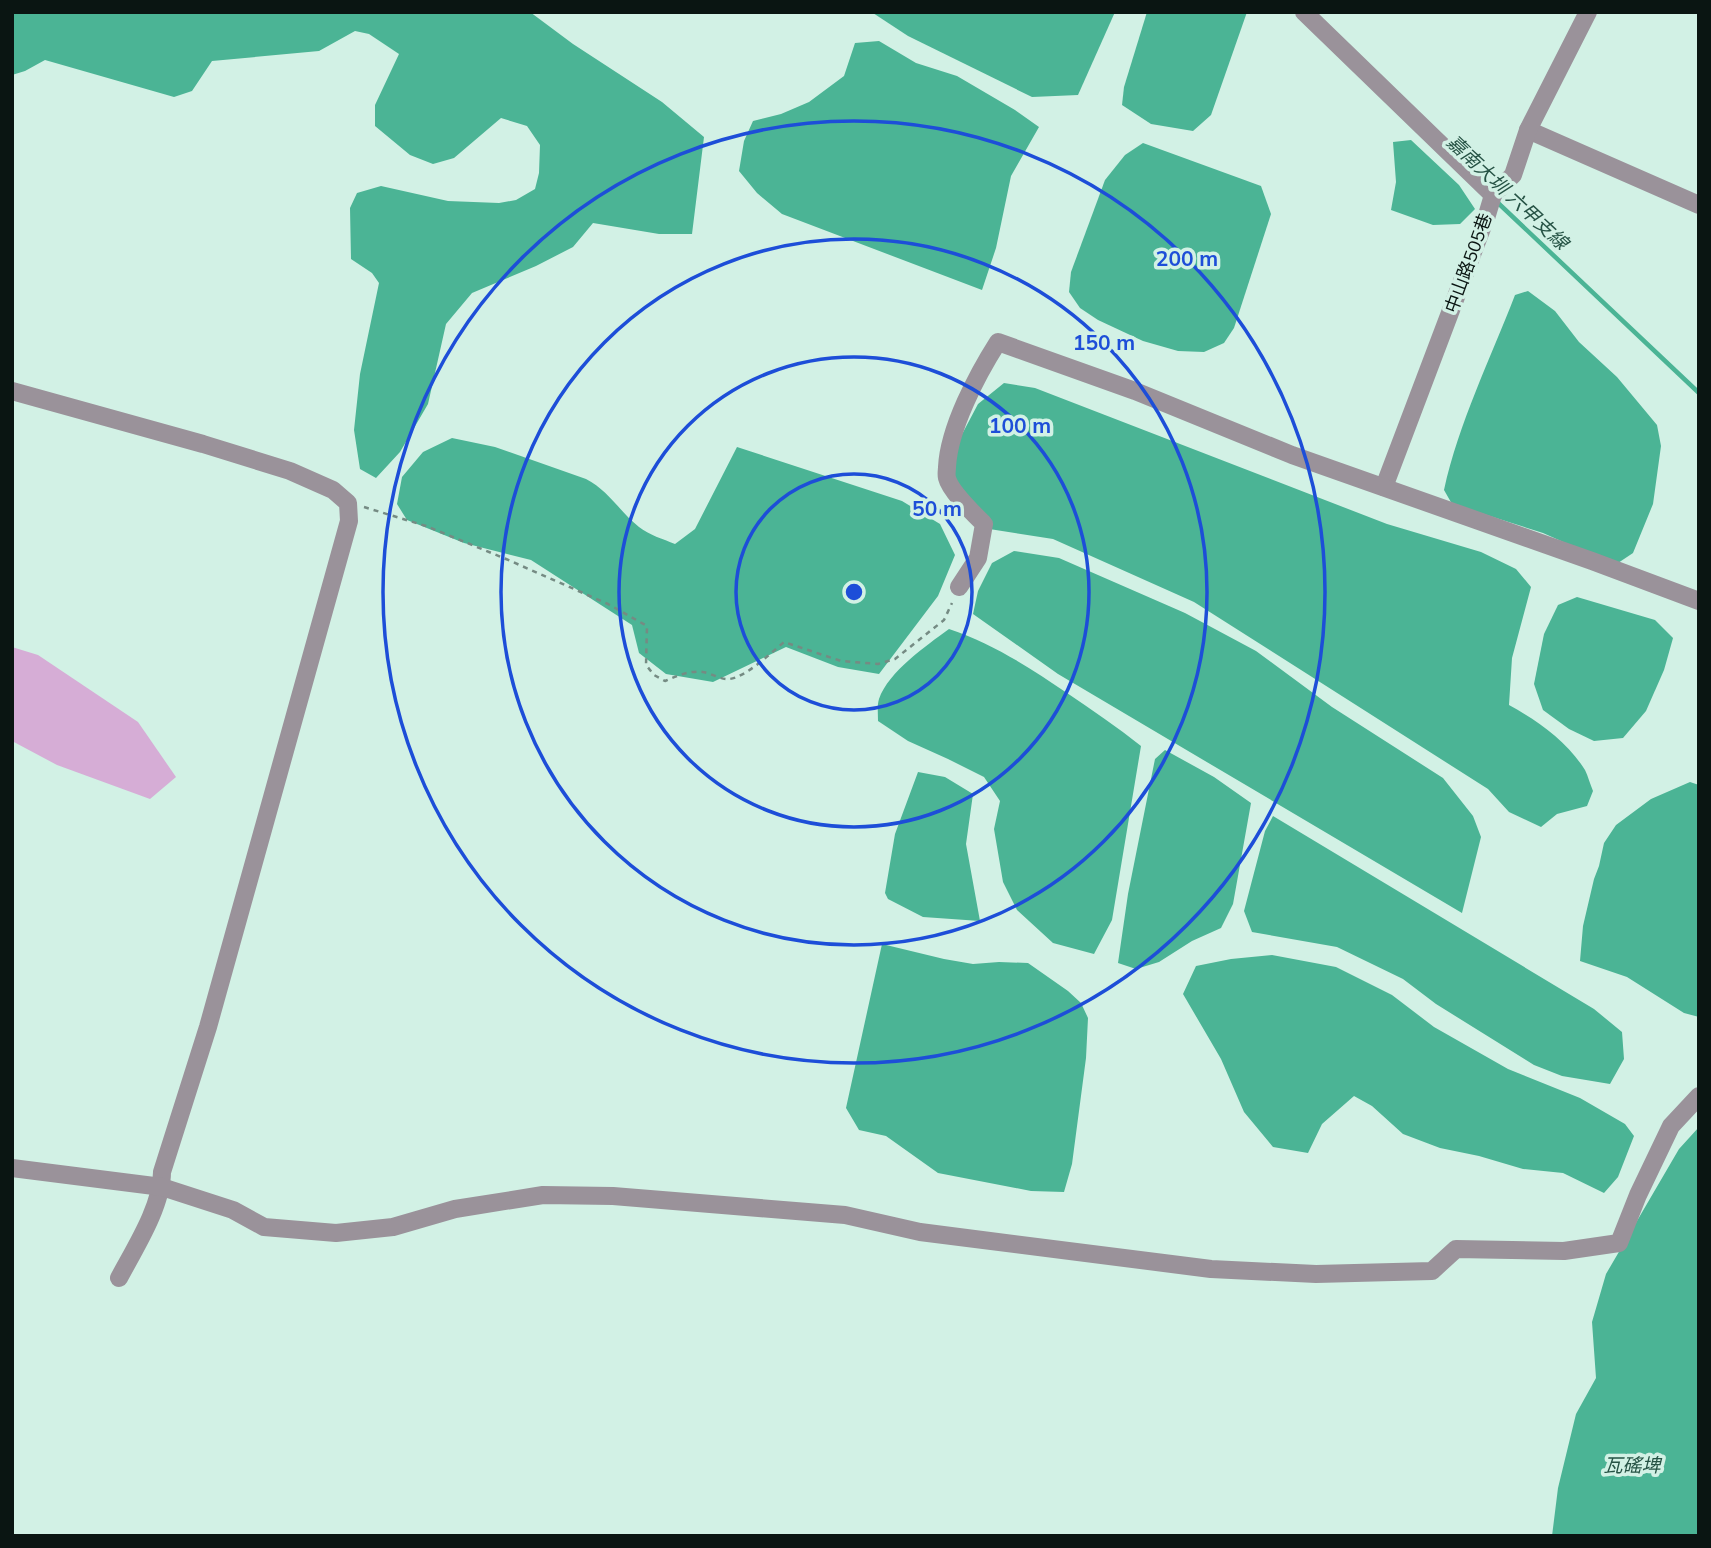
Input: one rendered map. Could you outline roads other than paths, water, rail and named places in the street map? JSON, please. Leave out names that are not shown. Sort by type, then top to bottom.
[{"type":"lane","points":[[1304,12],[1493,195]]},
{"type":"lane","name":"中山路505巷","points":[[1384,487],[1493,195],[1513,175],[1528,130],[1588,12]]},
{"type":"lane","points":[[1528,130],[1699,205]]},
{"type":"lane","points":[[959,587],[978,558],[984,524],[961,500],[947,478],[948,453],[958,421],[985,362],[998,342],[1135,391],[1292,455],[1699,601]]},
{"type":"lane","points":[[12,391],[290,471],[333,490],[348,503],[349,521],[212,1014],[162,1172],[162,1187],[144,1231],[119,1278]]},
{"type":"lane","points":[[12,1168],[162,1187],[233,1210],[264,1227],[337,1233],[393,1227],[456,1209],[543,1195],[613,1196],[845,1215],[919,1232],[1212,1269],[1316,1274],[1432,1271],[1456,1249],[1564,1251],[1619,1242],[1671,1126],[1699,1096]]},
{"type":"water","points":[[12,12],[530,12],[573,44],[662,102],[704,137],[692,234],[659,234],[593,223],[573,247],[472,293],[446,324],[428,404],[400,452],[376,478],[360,469],[354,430],[360,374],[379,283],[372,273],[351,259],[350,208],[357,193],[381,186],[448,201],[499,203],[516,200],[535,189],[539,173],[540,145],[527,126],[501,118],[454,158],[433,164],[410,155],[375,126],[375,105],[399,54],[369,34],[355,31],[319,51],[212,61],[192,91],[174,97],[45,60],[12,75]]},
{"type":"water","points":[[1115,12],[1078,95],[1032,97],[908,36],[873,13]]},
{"type":"water","points":[[1147,12],[1247,12],[1211,115],[1193,131],[1151,124],[1122,105],[1124,87]]},
{"type":"water","points":[[879,41],[916,63],[957,76],[1039,127],[1011,176],[996,248],[982,290],[782,214],[757,193],[739,171],[744,141],[753,121],[781,114],[809,102],[844,76],[855,43]]},
{"type":"water","points":[[1411,140],[1459,185],[1475,209],[1460,224],[1433,225],[1391,210],[1396,182],[1393,142]]},
{"type":"water","points":[[1143,143],[1261,186],[1271,214],[1234,328],[1224,343],[1204,352],[1178,351],[1143,341],[1098,320],[1080,308],[1069,292],[1071,272],[1105,180],[1125,155]]},
{"type":"water","points":[[1528,291],[1555,311],[1579,342],[1617,377],[1657,425],[1661,446],[1653,504],[1633,553],[1615,565],[1543,533],[1452,504],[1444,490],[1466,416],[1515,295]]},
{"type":"water","points":[[1004,383],[1035,388],[1387,524],[1481,552],[1516,569],[1531,587],[1512,658],[1509,705],[1551,733],[1578,760],[1593,791],[1587,806],[1557,814],[1541,827],[1509,812],[1488,789],[1194,602],[1053,539],[983,528],[951,500],[950,457],[978,404]]},
{"type":"water","points":[[452,438],[495,447],[586,479],[601,489],[639,527],[675,544],[695,529],[737,447],[902,501],[940,524],[955,555],[938,596],[879,674],[838,667],[786,647],[713,682],[666,674],[639,653],[632,625],[531,560],[464,543],[407,520],[397,504],[402,477],[423,452]]},
{"type":"water","points":[[1014,551],[1059,558],[1185,613],[1256,651],[1332,707],[1443,778],[1473,816],[1481,837],[1462,913],[1058,674],[973,614],[978,591],[992,563]]},
{"type":"water","points":[[1577,597],[1655,620],[1673,638],[1664,670],[1646,711],[1623,738],[1594,741],[1569,729],[1543,710],[1534,684],[1544,634],[1558,605]]},
{"type":"water","points":[[949,629],[1025,665],[1141,746],[1112,920],[1094,954],[1053,943],[1017,910],[1003,882],[994,829],[1000,801],[984,777],[908,741],[878,721],[879,699],[891,679],[909,660]]},
{"type":"water","points":[[1165,750],[1214,777],[1251,803],[1233,904],[1221,928],[1192,941],[1159,962],[1136,969],[1118,963],[1128,894],[1155,759]]},
{"type":"water","points":[[918,772],[945,777],[973,794],[966,844],[980,921],[923,917],[888,899],[885,893],[895,834]]},
{"type":"water","points":[[1690,782],[1699,785],[1699,1017],[1684,1013],[1627,977],[1580,961],[1583,926],[1604,843],[1616,825],[1651,799]]},
{"type":"water","points":[[1273,816],[1594,1009],[1622,1032],[1624,1059],[1610,1084],[1562,1076],[1534,1065],[1436,1004],[1403,979],[1337,947],[1252,932],[1244,911],[1265,831]]},
{"type":"water","points":[[882,944],[973,964],[1028,963],[1081,1003],[1088,1018],[1086,1058],[1072,1164],[1064,1192],[1031,1191],[938,1173],[886,1136],[859,1130],[846,1108]]},
{"type":"water","points":[[1272,955],[1336,967],[1392,995],[1434,1027],[1508,1069],[1580,1098],[1625,1124],[1634,1136],[1618,1177],[1604,1193],[1563,1173],[1523,1169],[1440,1148],[1403,1134],[1372,1106],[1354,1096],[1322,1124],[1308,1153],[1273,1147],[1244,1112],[1221,1059],[1183,994],[1196,966]]},
{"type":"water","name":"瓦磘埤","points":[[1699,1127],[1699,1536],[1552,1536],[1558,1488],[1576,1414],[1596,1378],[1592,1322],[1606,1274],[1679,1149]]},
{"type":"waterway","name":"嘉南大圳 六甲支線","points":[[1496,201],[1699,393]]}]
